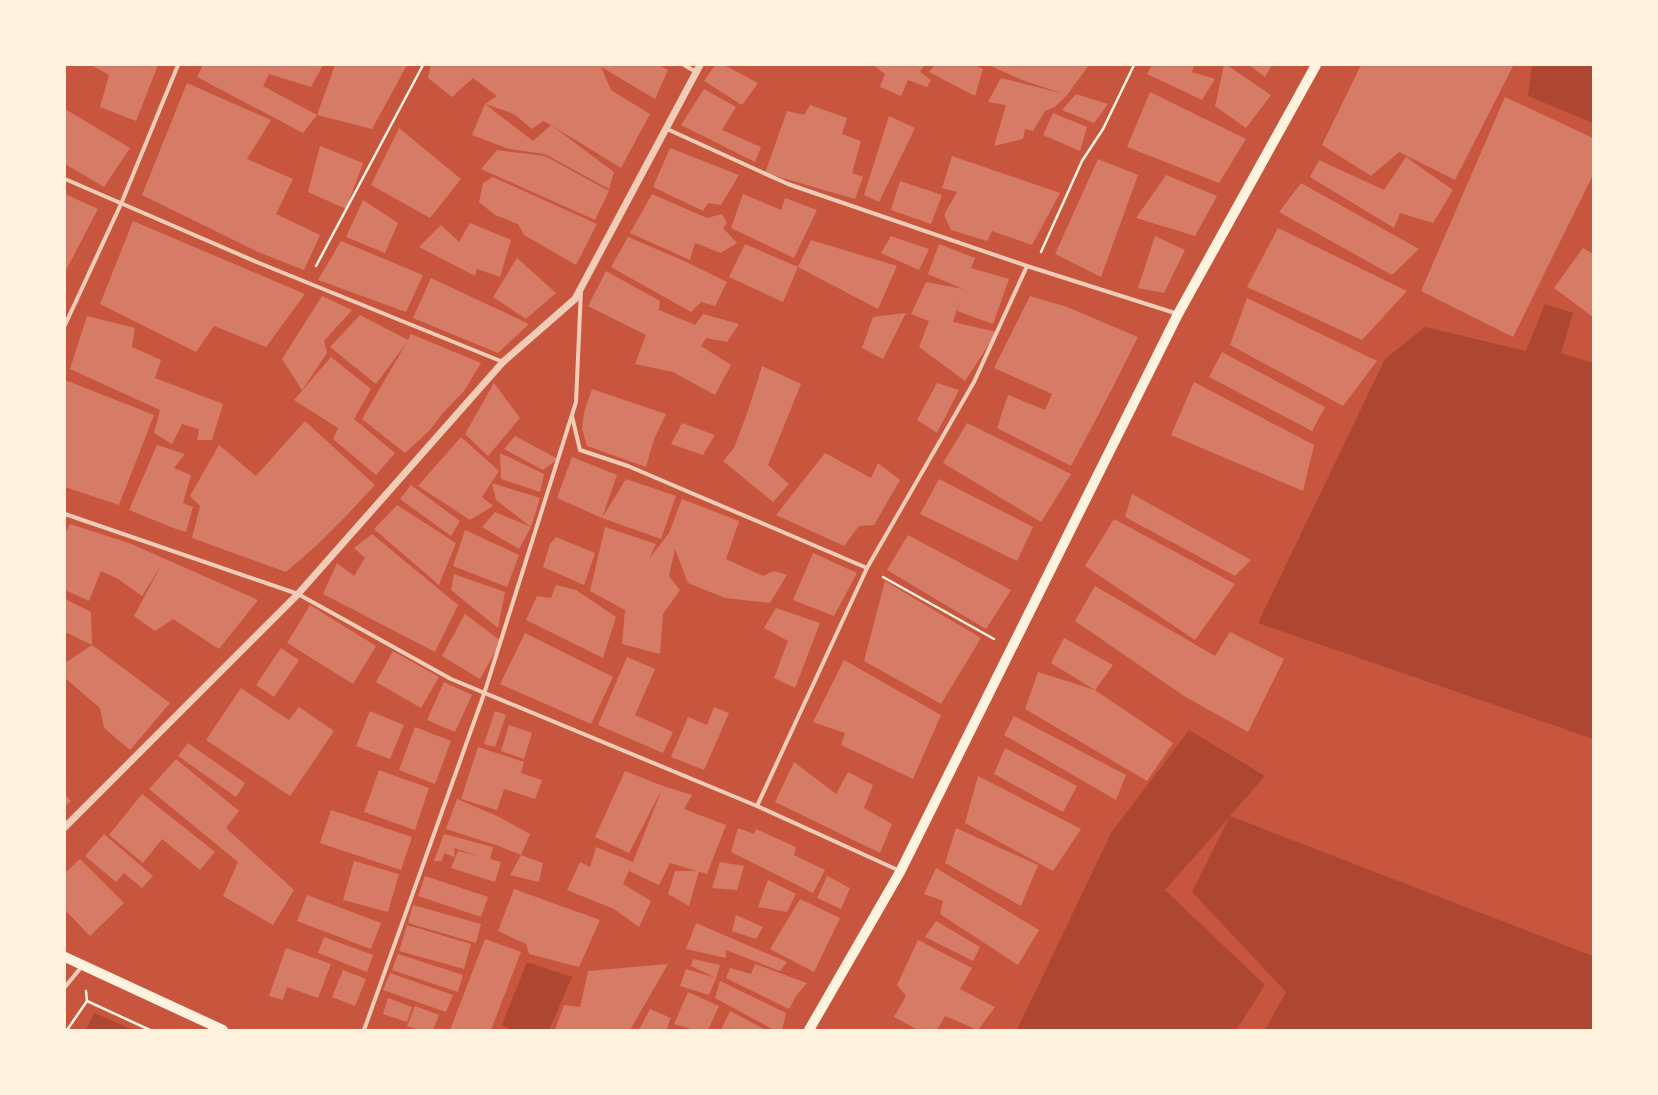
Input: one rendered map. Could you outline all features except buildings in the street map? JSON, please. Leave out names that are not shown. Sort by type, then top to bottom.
[{"type":"main road","points":[[809,1030],[900,872],[1178,314],[1316,65]]},
{"type":"main road","points":[[65,957],[223,1030]]},
{"type":"street","points":[[65,325],[121,204],[178,65]]},
{"type":"street","points":[[684,65],[696,72]]},
{"type":"street","points":[[65,828],[298,594],[503,362],[575,300],[700,65]]},
{"type":"street","points":[[667,129],[788,184],[1027,266],[1178,314]]},
{"type":"street","points":[[65,179],[307,282],[503,362]]},
{"type":"street","points":[[756,806],[867,568],[974,382],[1027,266]]},
{"type":"street","points":[[364,1030],[484,694],[576,402],[581,288]]},
{"type":"street","points":[[572,415],[580,450],[628,466],[867,568]]},
{"type":"street","points":[[65,514],[298,594],[451,679],[756,806],[900,872]]},
{"type":"street","points":[[65,987],[83,965]]},
{"type":"path","points":[[307,282],[423,65]]},
{"type":"path","points":[[1027,266],[1038,257],[1082,161],[1103,129],[1134,65]]},
{"type":"path","points":[[867,568],[1011,649]]},
{"type":"path","points":[[67,1030],[87,1001],[83,965]]},
{"type":"path","points":[[87,1001],[150,1030]]},
{"type":"shaded area","points":[[1532,65],[1593,65],[1593,123],[1528,96]]},
{"type":"shaded area","points":[[1545,304],[1573,313],[1561,353],[1593,363],[1593,739],[1258,623],[1385,359],[1425,327],[1526,351]]},
{"type":"shaded area","points":[[1189,730],[1265,776],[1230,816],[1593,956],[1593,1030],[1265,1030],[1286,992],[1192,892],[1229,818],[1165,890],[1265,985],[1236,1030],[1017,1030],[1111,833]]},
{"type":"shaded area","points":[[527,962],[572,977],[549,1030],[512,1030],[502,1025]]},
{"type":"shaded area","points":[[94,1013],[133,1030],[86,1030]]}]
